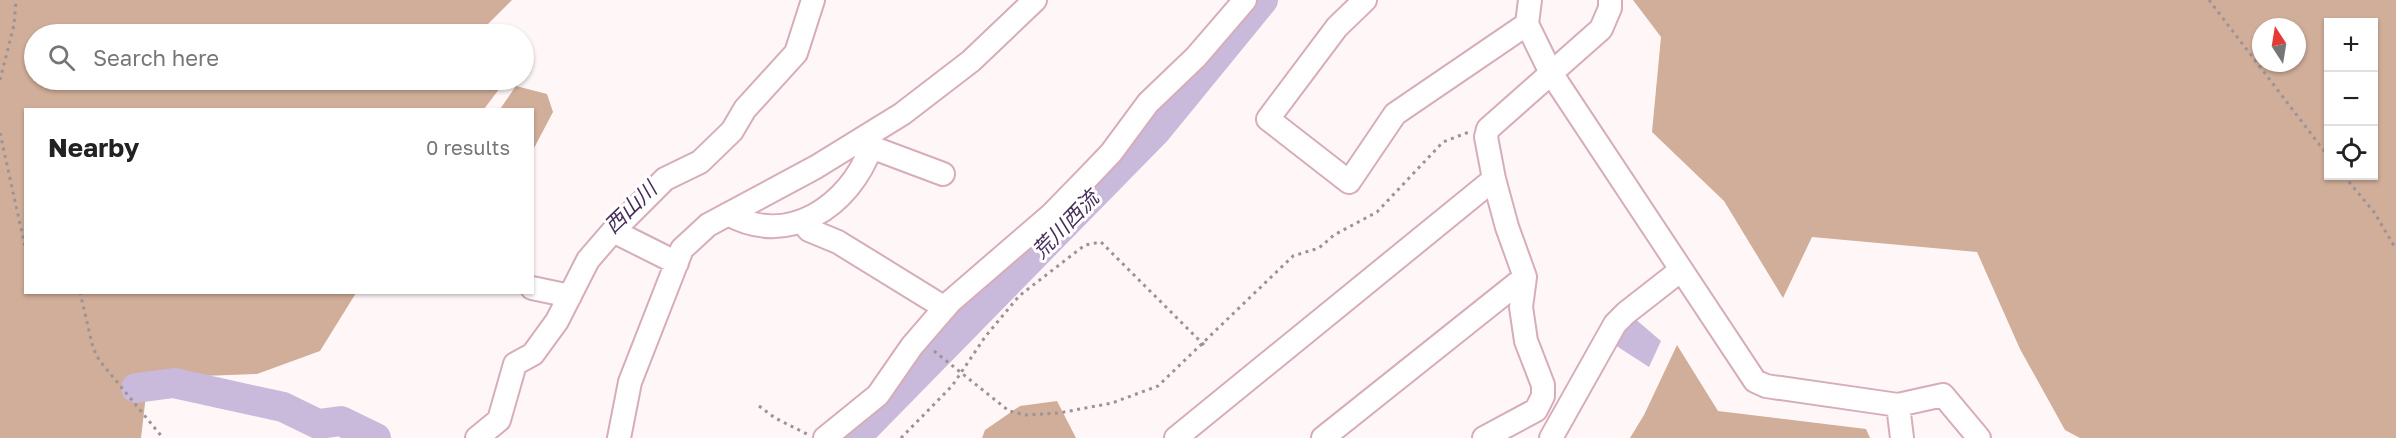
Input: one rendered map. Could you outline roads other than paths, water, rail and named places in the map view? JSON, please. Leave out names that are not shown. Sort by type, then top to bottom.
[{"type":"street","points":[[477,438],[498,420],[515,364],[533,354],[557,321],[588,260],[613,231],[665,179],[700,162],[732,131],[745,109],[796,53],[813,0]]},
{"type":"street","points":[[619,438],[630,382],[679,256],[708,225],[868,143],[971,62],[1035,0]]},
{"type":"street","points":[[825,438],[878,395],[900,361],[945,308],[1018,241],[1052,214],[1089,176],[1148,103],[1196,57],[1245,0]]},
{"type":"street","points":[[1365,0],[1337,27],[1268,119],[1349,182],[1395,114],[1527,24]]},
{"type":"street","points":[[1530,0],[1527,24],[1551,73],[1755,381],[1778,388],[1898,405],[1943,395],[1979,438]]},
{"type":"street","points":[[1484,438],[1536,410],[1543,396],[1543,385],[1526,341],[1522,319],[1521,307],[1525,277],[1520,257],[1507,227],[1494,179],[1486,137],[1488,129],[1601,29],[1610,8],[1610,0]]},
{"type":"street","points":[[868,143],[943,174]]},
{"type":"street","points":[[728,214],[738,220],[765,227],[790,226],[802,222],[827,207],[847,190],[863,171],[868,143]]},
{"type":"street","points":[[1176,438],[1494,179]]},
{"type":"street","points":[[802,222],[809,230],[838,242],[945,308]]},
{"type":"street","points":[[613,231],[679,256]]},
{"type":"street","points":[[1551,438],[1615,324],[1681,270]]},
{"type":"street","points":[[1323,438],[1525,277]]},
{"type":"street","points":[[534,288],[570,296]]},
{"type":"street","points":[[1898,405],[1902,438]]},
{"type":"waterway","name":"荒川西流","points":[[855,438],[1156,131],[1263,0]]},
{"type":"waterway","name":"西山川","points":[[136,388],[174,383],[283,407],[318,424],[341,421],[376,438]]}]
